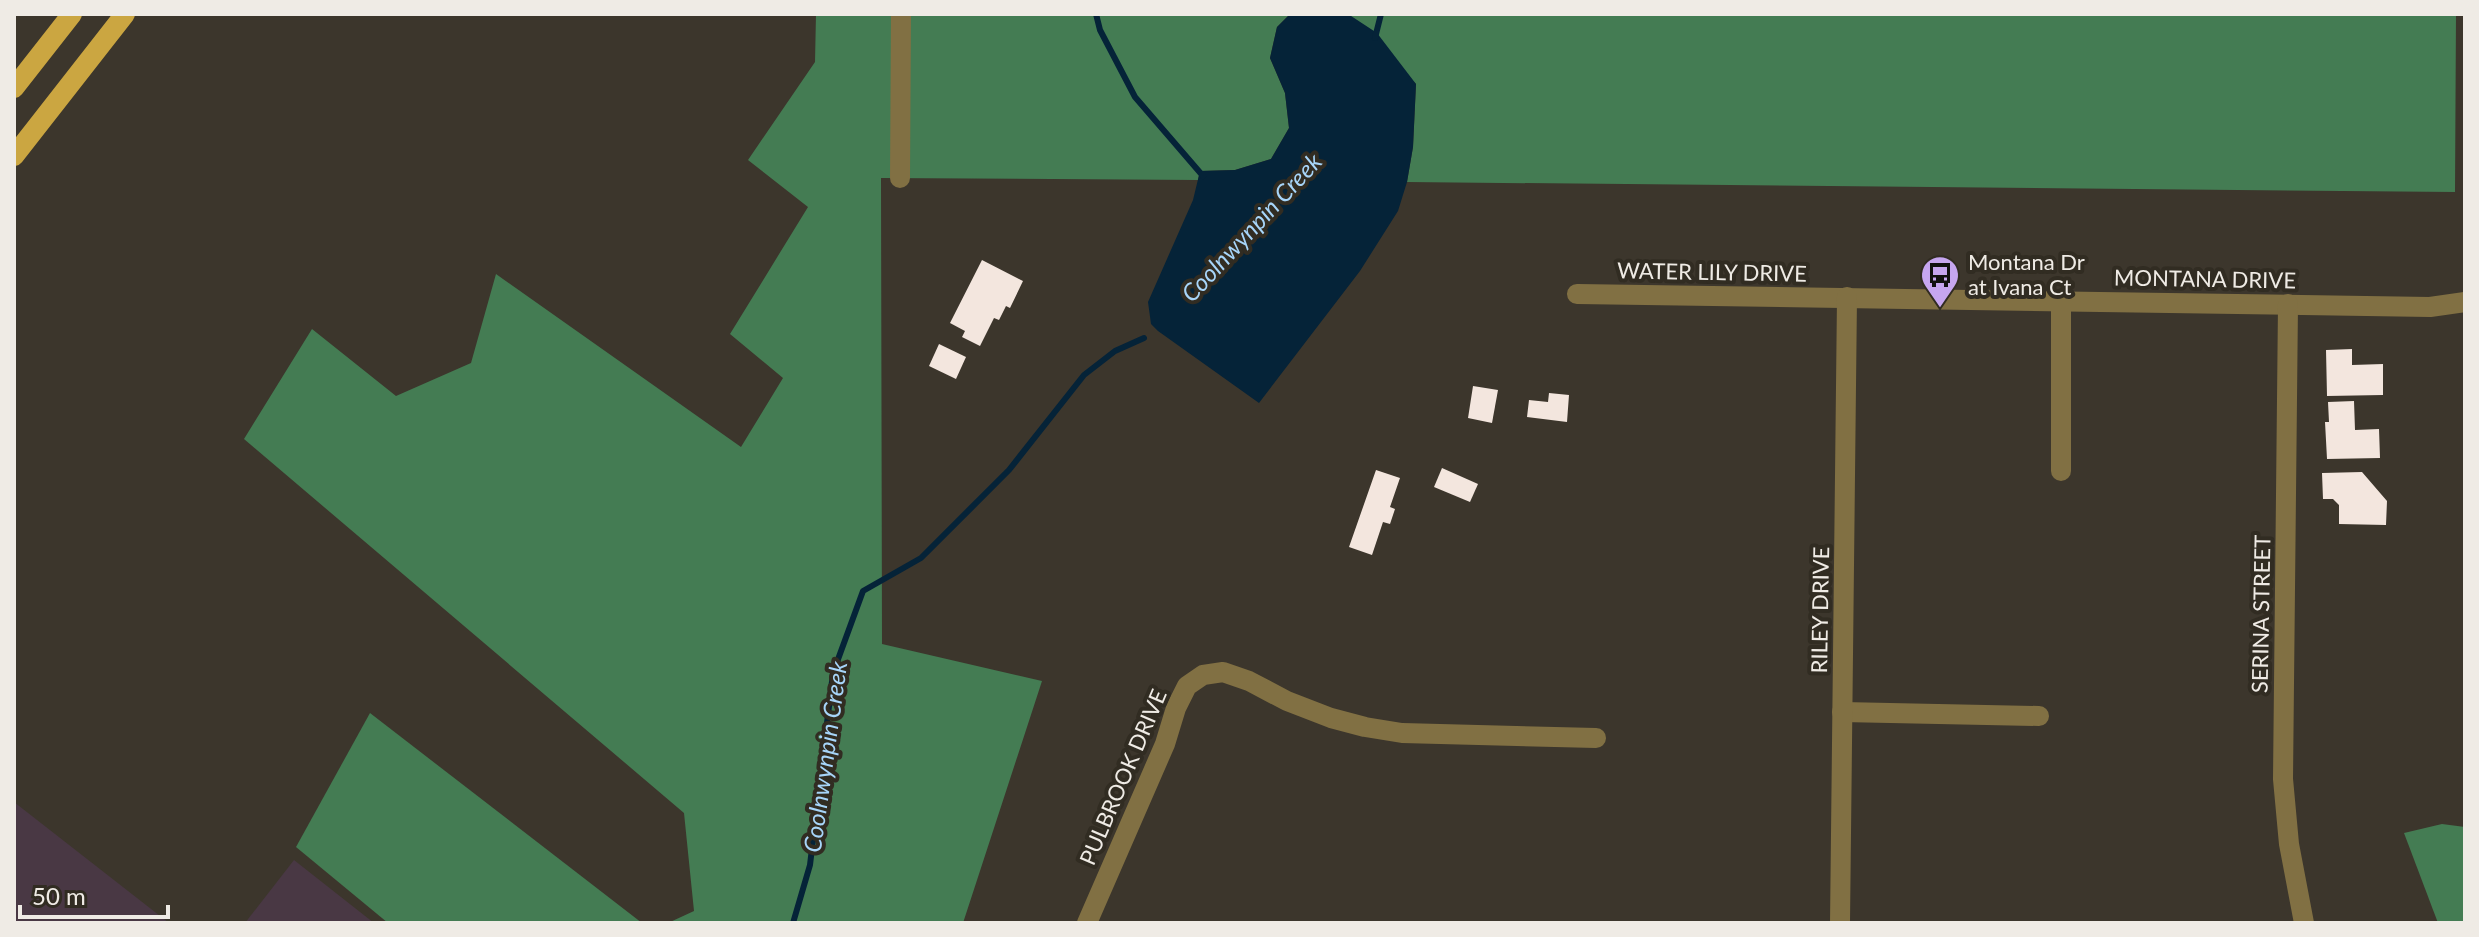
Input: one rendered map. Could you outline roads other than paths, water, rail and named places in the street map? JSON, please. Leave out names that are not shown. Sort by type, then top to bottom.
[{"type":"main road","points":[[14,88],[72,14]]},
{"type":"main road","points":[[14,156],[125,14]]},
{"type":"street","points":[[900,178],[901,14]]},
{"type":"street","name":"WATER LILY DRIVE","points":[[1577,294],[1847,297]]},
{"type":"street","name":"MONTANA DRIVE","points":[[1847,297],[2430,307],[2465,302]]},
{"type":"street","name":"RILEY DRIVE","points":[[1840,923],[1847,297]]},
{"type":"street","points":[[2061,300],[2061,471]]},
{"type":"street","name":"SERINA STREET","points":[[2288,304],[2283,779],[2289,844],[2304,923]]},
{"type":"street","name":"PULBROOK DRIVE","points":[[1087,923],[1165,744],[1176,708],[1187,686],[1203,675],[1223,672],[1331,718],[1389,731],[1596,738]]},
{"type":"street","points":[[1842,712],[2039,716]]},
{"type":"water","points":[[1290,14],[1348,14],[1377,33],[1416,84],[1413,147],[1398,211],[1360,271],[1259,403],[1158,331],[1151,324],[1148,302],[1193,200],[1200,171],[1235,170],[1271,159],[1289,128],[1285,93],[1270,58],[1277,27]]},
{"type":"waterway","points":[[1096,14],[1100,30],[1135,97],[1203,176]]},
{"type":"waterway","name":"Coolnwynpin Creek","points":[[1375,38],[1381,14]]},
{"type":"waterway","name":"Coolnwynpin Creek","points":[[793,923],[810,865],[833,673],[863,591],[921,558],[1009,470],[1084,375],[1115,351],[1144,338]]},
{"type":"place","name":"Montana Dr at Ivana Ct","points":[[1940,309]]}]
